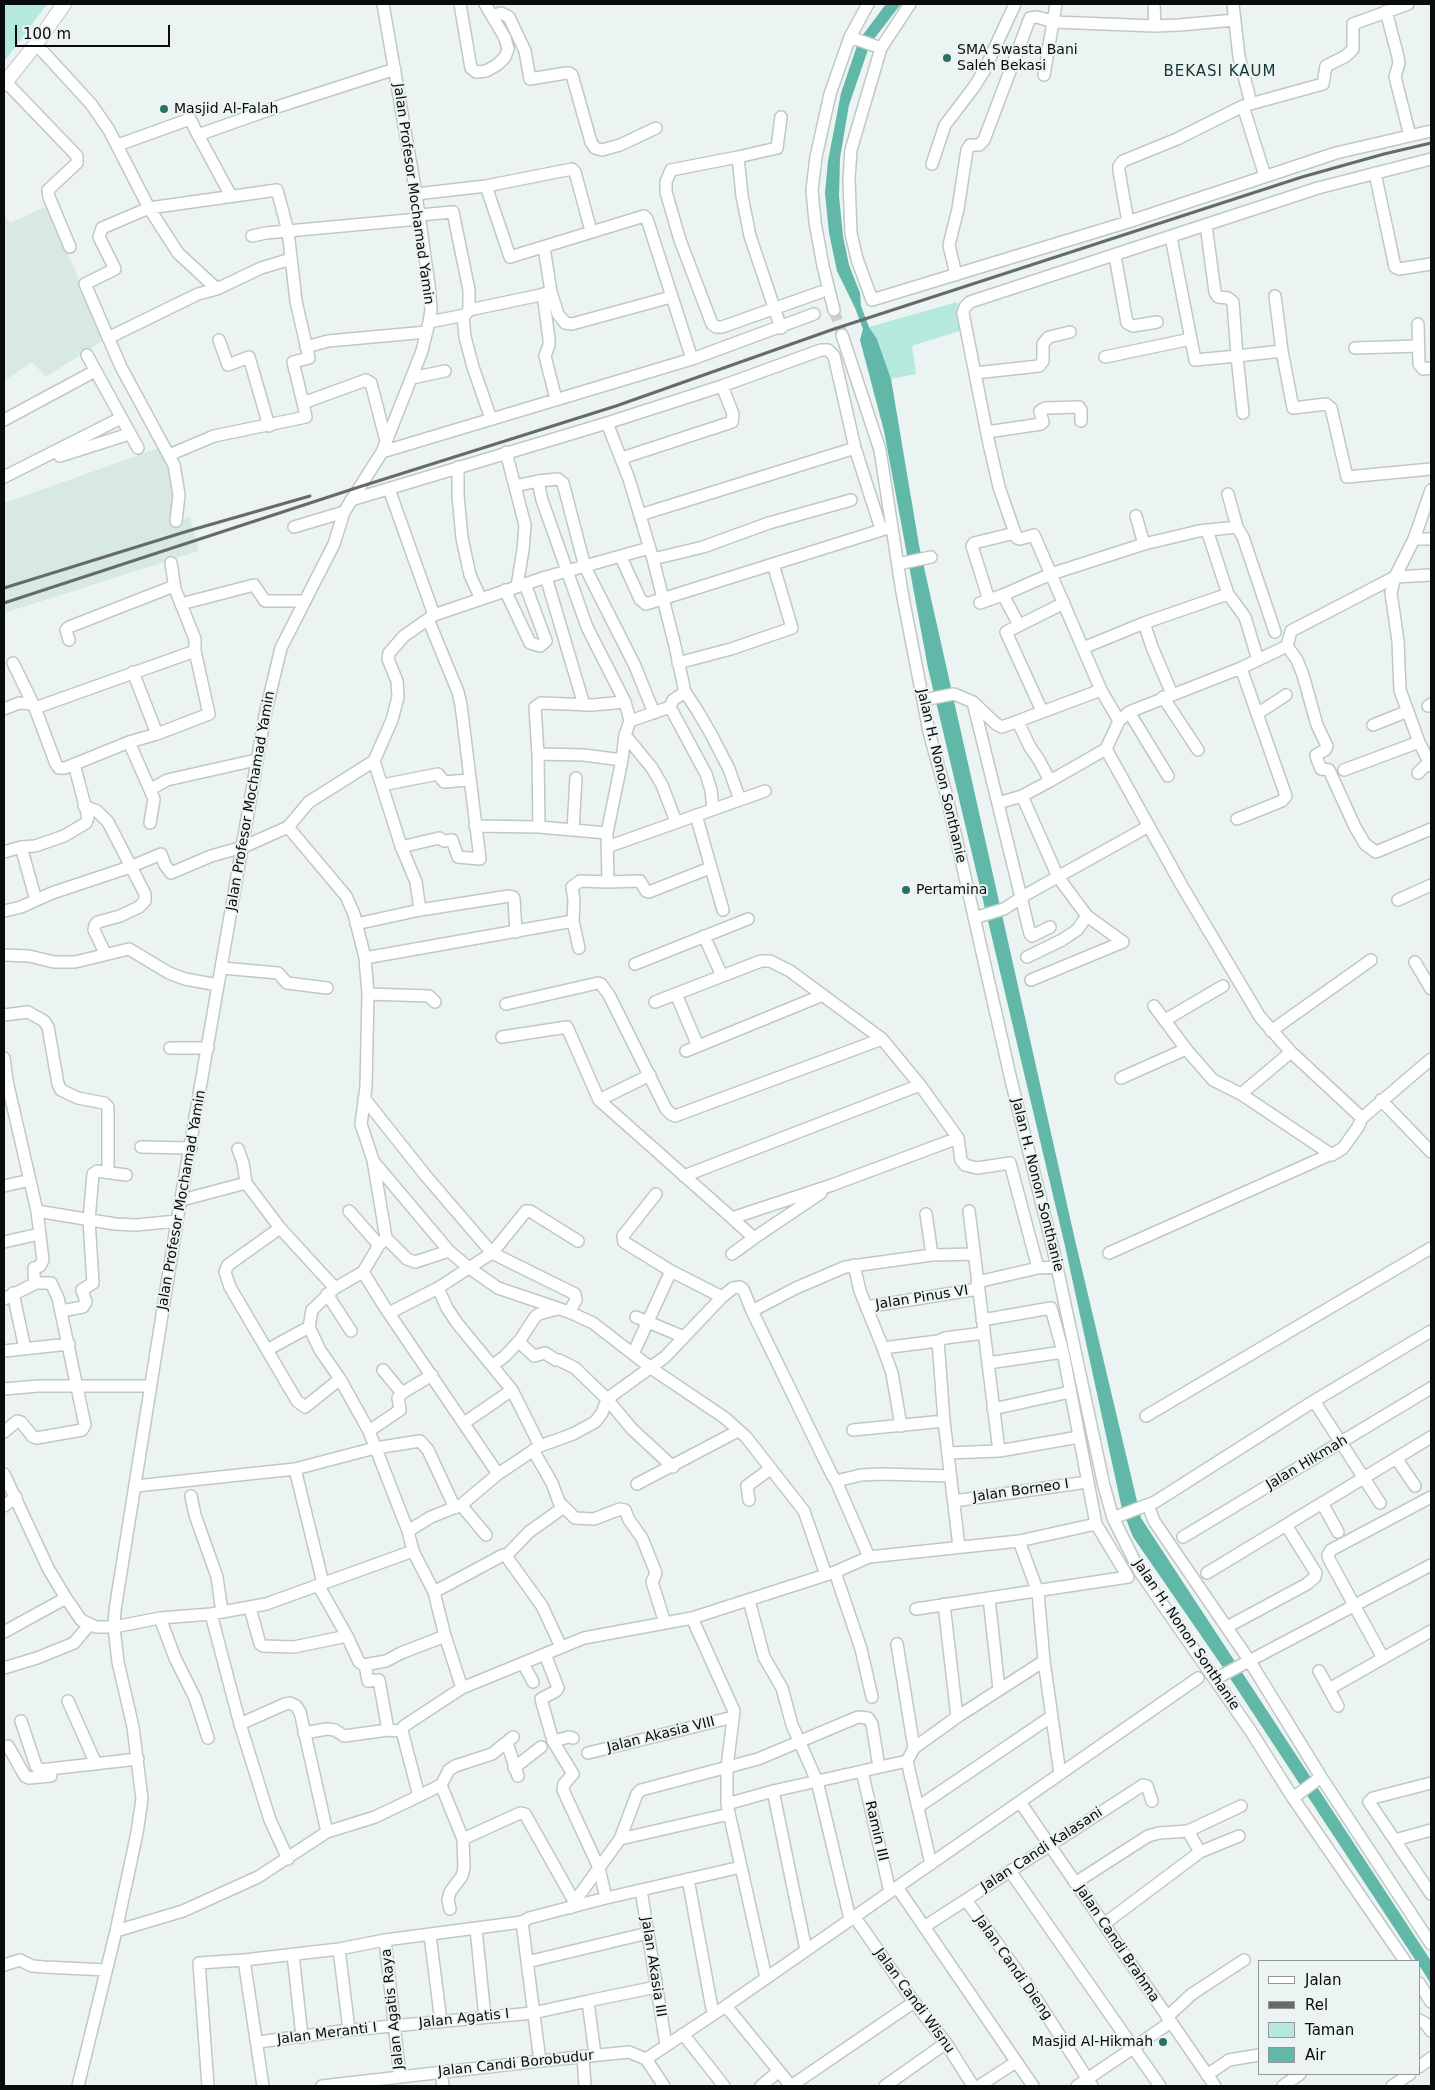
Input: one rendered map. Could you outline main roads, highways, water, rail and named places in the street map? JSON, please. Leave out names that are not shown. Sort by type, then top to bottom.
[{"type":"main road","points":[[5,82],[36,44],[64,4]]},
{"type":"water","points":[[886,4],[901,4],[870,44],[849,105],[840,158],[839,196],[843,236],[849,265],[860,293],[861,306],[869,327],[877,339],[891,379],[919,545],[1075,1240],[1141,1518],[1431,1961],[1431,1984],[1420,1967],[1420,1960],[1415,1960],[1222,1666],[1133,1537],[1122,1509],[1065,1246],[928,668],[884,431],[860,340],[863,329],[837,271],[829,233],[825,193],[828,161],[841,93],[859,40]]},
{"type":"tunnel","points":[[834,310],[842,335]]},
{"type":"railway","points":[[4,603],[359,487],[616,406],[834,329],[1302,177],[1431,143]]},
{"type":"railway","points":[[4,588],[188,531],[310,496]]},
{"type":"place","name":"SMA Swasta Bani Saleh Bekasi","points":[[947,58]]},
{"type":"place","name":"Masjid Al-Falah","points":[[164,109]]},
{"type":"place","name":"Pertamina","points":[[906,890]]},
{"type":"place","name":"Masjid Al-Hikmah","points":[[1163,2042]]},
{"type":"district","name":"BEKASI KAUM","points":[[1220,72]]}]
